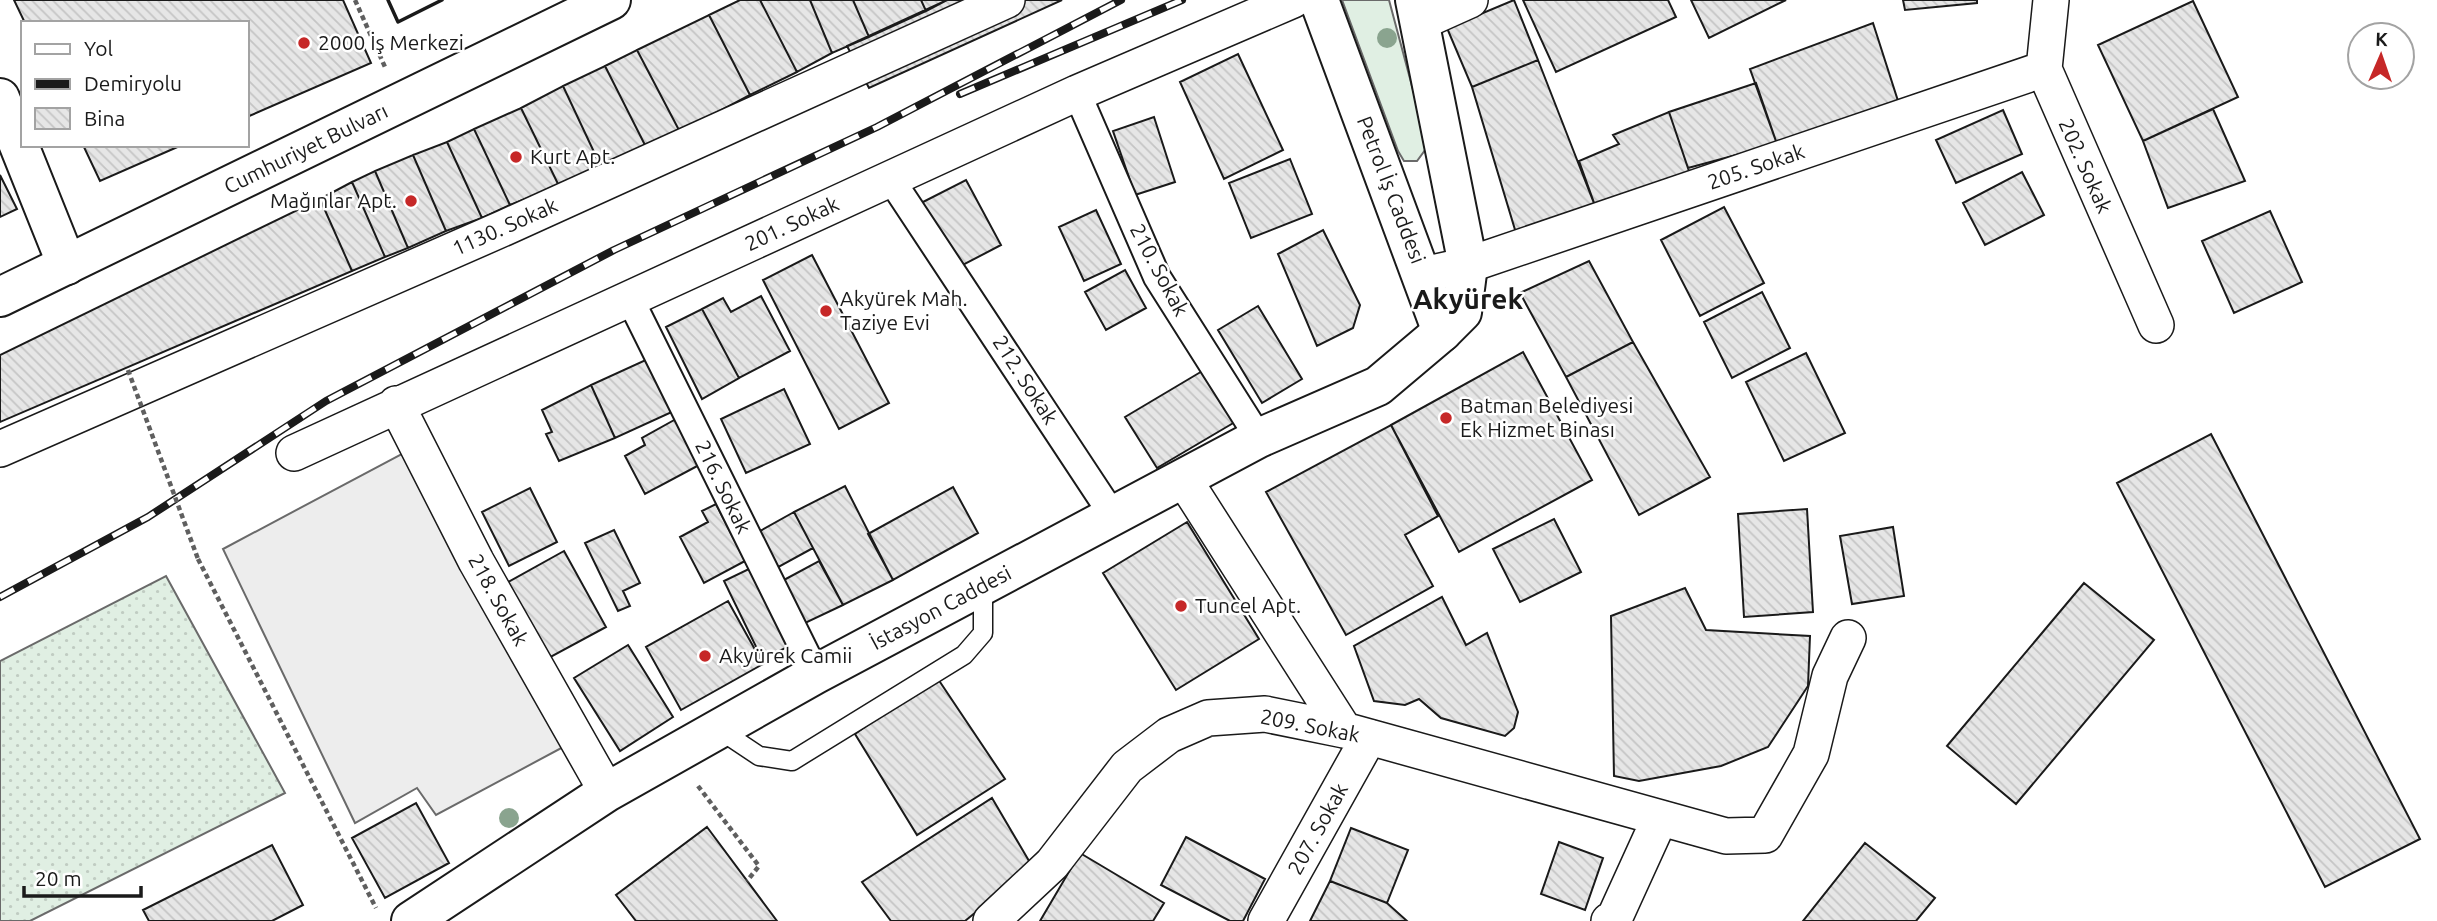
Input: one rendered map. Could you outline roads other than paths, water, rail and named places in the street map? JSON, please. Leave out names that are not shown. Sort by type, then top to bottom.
[{"type":"street","name":"1130. Sokak","points":[[0,450],[504,228],[1007,0]]},
{"type":"street","name":"201. Sokak","points":[[294,453],[1077,93],[1293,0]]},
{"type":"street","name":"Petrol İş Caddesi","points":[[1320,0],[1442,332]]},
{"type":"street","points":[[1442,332],[1462,312],[1468,265],[1418,11],[1470,0]]},
{"type":"street","name":"202. Sokak","points":[[2051,0],[2044,69],[2156,325]]},
{"type":"street","name":"Cumhuriyet Bulvarı","points":[[0,296],[401,103],[592,4]]},
{"type":"street","name":"205. Sokak","points":[[1423,275],[1468,265],[2044,69]]},
{"type":"street","name":"210. Sokak","points":[[1077,93],[1157,277],[1259,438]]},
{"type":"street","points":[[1,105],[67,265]]},
{"type":"street","name":"212. Sokak","points":[[890,178],[1112,514]]},
{"type":"street","name":"216. Sokak","points":[[630,299],[817,674]]},
{"type":"street","name":"İstasyon Caddesi","points":[[411,921],[607,792],[817,674],[1112,514],[1259,438],[1378,386],[1442,332]]},
{"type":"street","name":"218. Sokak","points":[[396,404],[476,561],[607,792]]},
{"type":"street","points":[[1183,478],[1357,734]]},
{"type":"street","name":"209. Sokak","points":[[991,921],[1052,864],[1127,766],[1169,735],[1208,718],[1265,714],[1357,734],[1726,836],[1765,835],[1811,754],[1830,676],[1848,638]]},
{"type":"street","name":"207. Sokak","points":[[1266,921],[1357,734]]},
{"type":"street","points":[[1609,921],[1614,919],[1660,818]]},
{"type":"lane","points":[[720,730],[759,756],[792,761],[964,655],[983,632],[983,586]]},
{"type":"railway","points":[[0,597],[148,517],[326,401],[614,250],[877,127],[1121,0]]},
{"type":"railway","points":[[960,94],[1182,0]]},
{"type":"place","name":"2000 İş Merkezi","points":[[304,43]]},
{"type":"place","name":"Kurt Apt.","points":[[516,157]]},
{"type":"place","name":"Mağınlar Apt.","points":[[411,201]]},
{"type":"place","name":"Akyürek Mah. Taziye Evi","points":[[826,311]]},
{"type":"place","name":"Batman Belediyesi Ek Hizmet Binası","points":[[1446,418]]},
{"type":"place","name":"Tuncel Apt.","points":[[1181,606]]},
{"type":"place","name":"Akyürek Camii","points":[[705,656]]},
{"type":"district","name":"Akyürek","points":[[1468,299]]}]
